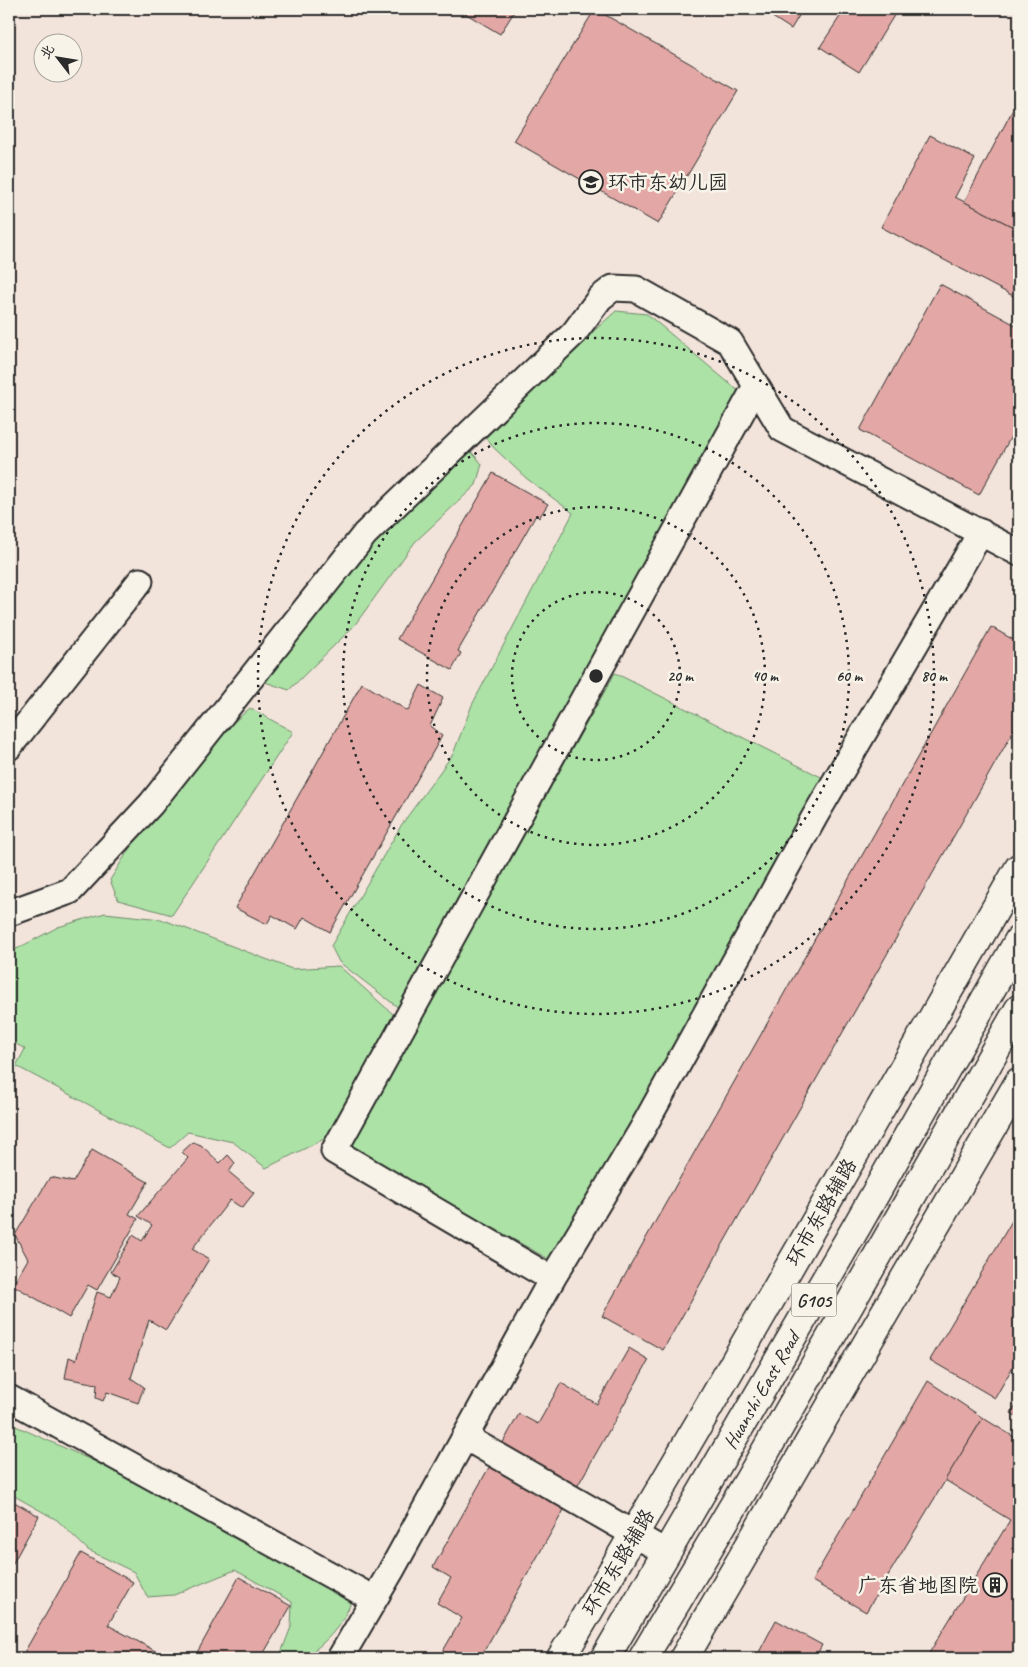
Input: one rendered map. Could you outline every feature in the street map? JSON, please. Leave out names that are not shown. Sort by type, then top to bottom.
[{"type":"main road","name":"环市东路辅路","points":[[561,1658],[635,1534],[1019,868]]},
{"type":"main road","name":"Huanshi East Road","points":[[605,1658],[1019,940]]},
{"type":"main road","name":"Huanshi East Road","points":[[643,1658],[749,1480],[1019,1009]]},
{"type":"main road","points":[[684,1658],[1019,1082]]},
{"type":"street","points":[[9,913],[70,891],[151,804],[365,534],[574,333],[600,298],[613,288],[636,289],[730,342],[782,429],[1019,553]]},
{"type":"street","points":[[552,1278],[334,1151],[756,386]]},
{"type":"street","points":[[340,1658],[552,1278],[640,1133],[815,816],[981,532]]},
{"type":"street","points":[[9,747],[140,581]]},
{"type":"street","points":[[9,1398],[374,1599]]},
{"type":"street","points":[[465,1437],[667,1553]]},
{"type":"green space","points":[[616,311],[647,314],[742,394],[400,1009],[339,962],[331,946],[402,824],[453,754],[472,705],[573,513],[526,478],[494,448],[481,432]]},
{"type":"green space","points":[[467,447],[482,464],[476,485],[415,542],[354,626],[289,690],[262,681],[370,540]]},
{"type":"green space","points":[[615,673],[825,779],[552,1261],[348,1146]]},
{"type":"green space","points":[[250,708],[293,732],[172,915],[118,900],[110,880],[131,846],[211,742]]},
{"type":"green space","points":[[105,913],[161,919],[292,969],[339,966],[394,1015],[326,1138],[266,1168],[233,1142],[188,1132],[170,1148],[16,1066],[25,1049],[9,1040],[9,953],[58,927]]},
{"type":"green space","points":[[9,1423],[169,1495],[302,1567],[351,1602],[341,1623],[313,1651],[292,1658],[279,1658],[291,1627],[292,1602],[235,1570],[174,1595],[147,1597],[134,1572],[88,1550],[57,1520],[9,1493]]},
{"type":"building","points":[[458,9],[516,9],[500,34]]},
{"type":"building","points":[[595,9],[738,91],[658,224],[514,141]]},
{"type":"building","points":[[760,9],[803,9],[791,29]]},
{"type":"building","points":[[845,9],[898,9],[859,72],[820,47]]},
{"type":"building","points":[[1019,98],[1019,230],[964,202]]},
{"type":"building","points":[[930,135],[975,159],[955,197],[1019,230],[1019,299],[881,227]]},
{"type":"building","points":[[940,284],[1019,327],[1019,422],[979,495],[860,430]]},
{"type":"building","points":[[493,473],[548,504],[539,518],[536,515],[458,651],[461,653],[452,670],[397,639]]},
{"type":"building","points":[[991,627],[1019,643],[1019,721],[663,1350],[602,1316]]},
{"type":"building","points":[[362,683],[408,711],[421,685],[443,698],[430,726],[442,736],[330,932],[304,917],[297,929],[272,915],[267,924],[235,908]]},
{"type":"building","points":[[193,1142],[201,1145],[220,1163],[228,1155],[235,1163],[229,1172],[254,1193],[242,1208],[230,1200],[192,1249],[209,1259],[166,1330],[149,1320],[131,1378],[144,1387],[138,1403],[107,1392],[103,1401],[96,1398],[97,1384],[65,1378],[69,1357],[76,1360],[97,1292],[111,1297],[120,1277],[111,1272],[133,1235],[142,1241],[152,1225],[138,1216],[188,1158],[182,1152]]},
{"type":"building","points":[[92,1150],[148,1182],[129,1214],[138,1219],[97,1290],[88,1285],[69,1318],[13,1285],[28,1259],[15,1235],[50,1177],[73,1182]]},
{"type":"building","points":[[1019,1209],[1019,1356],[995,1398],[930,1360]]},
{"type":"building","points":[[629,1348],[649,1360],[480,1658],[439,1658],[462,1618],[437,1603],[451,1578],[433,1567],[519,1414],[538,1424],[561,1383],[597,1404]]},
{"type":"building","points":[[928,1381],[983,1418],[866,1612],[812,1581]]},
{"type":"building","points":[[1019,1399],[1019,1418],[1011,1413]]},
{"type":"building","name":"广东省地图院","points":[[983,1418],[1019,1440],[1019,1650],[1014,1658],[934,1658],[928,1655],[1010,1520],[945,1480]]},
{"type":"building","points":[[9,1499],[39,1516],[9,1570]]},
{"type":"building","points":[[81,1553],[133,1582],[108,1625],[168,1658],[21,1658]]},
{"type":"building","points":[[239,1577],[291,1606],[261,1658],[194,1658]]},
{"type":"building","points":[[776,1620],[822,1645],[815,1658],[756,1658]]},
{"type":"place","name":"环市东幼儿园","points":[[591,182]]},
{"type":"place","name":"广东省地图院","points":[[995,1585]]}]
